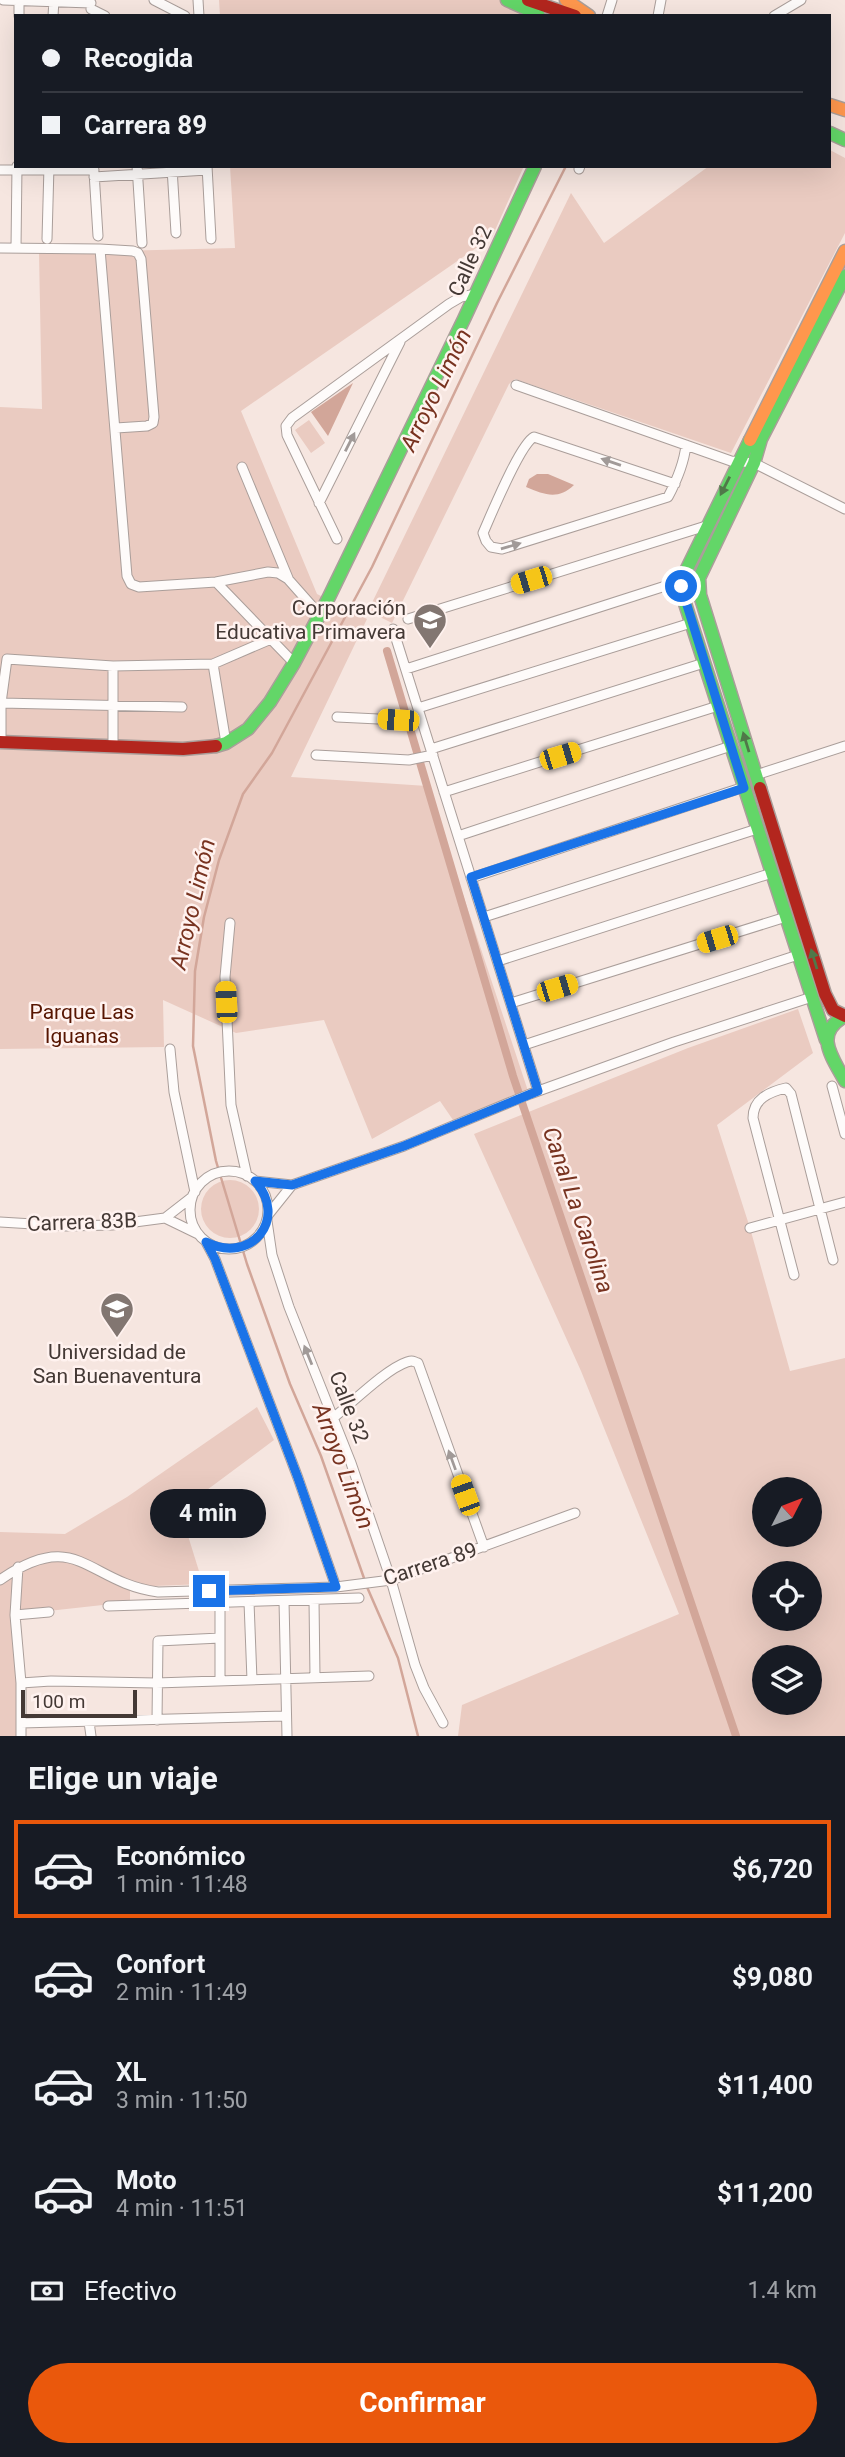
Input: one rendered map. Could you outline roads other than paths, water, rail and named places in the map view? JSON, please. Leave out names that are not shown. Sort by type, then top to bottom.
[{"type":"main road","points":[[507,0],[538,14]]},
{"type":"main road","points":[[528,0],[569,14]]},
{"type":"main road","points":[[566,0],[586,14]]},
{"type":"main road","name":"Calle 32","points":[[226,743],[248,729],[270,702],[294,663],[329,597],[533,168]]},
{"type":"main road","points":[[845,251],[737,463],[681,581],[681,591],[691,623],[812,998],[831,1054],[845,1081]]},
{"type":"main road","points":[[845,276],[761,439],[754,463],[704,565],[698,583],[828,1002],[836,1013],[845,1016]]},
{"type":"main road","points":[[712,688],[727,682]]},
{"type":"main road","points":[[1,742],[183,749],[213,747],[226,743]]},
{"type":"main road","points":[[826,1040],[831,1024],[845,1016]]},
{"type":"main road","points":[[831,1054],[845,1062]]},
{"type":"street","points":[[3,0],[54,1],[91,7]]},
{"type":"street","points":[[154,0],[181,14]]},
{"type":"street","points":[[778,14],[802,0]]},
{"type":"street","points":[[16,248],[17,168]]},
{"type":"street","points":[[47,239],[49,168]]},
{"type":"street","points":[[0,170],[207,168],[211,239]]},
{"type":"street","points":[[172,169],[176,233]]},
{"type":"street","points":[[138,170],[142,243]]},
{"type":"street","points":[[94,171],[99,236]]},
{"type":"street","points":[[0,248],[100,249],[138,253],[141,259],[153,423],[147,426],[116,428]]},
{"type":"street","points":[[100,249],[127,576],[131,584],[139,587],[216,582],[268,572],[278,573],[288,579],[319,614]]},
{"type":"street","points":[[337,540],[287,435],[286,426],[292,418],[449,304],[461,297],[475,294]]},
{"type":"street","points":[[319,503],[402,339]]},
{"type":"street","points":[[516,385],[737,463],[754,463],[842,506]]},
{"type":"street","points":[[675,485],[534,438],[526,443],[483,536],[491,547],[502,549],[668,497],[675,485],[685,458],[686,445]]},
{"type":"street","points":[[242,467],[288,579]]},
{"type":"street","points":[[408,620],[706,526]]},
{"type":"street","points":[[406,669],[681,581]]},
{"type":"street","points":[[216,582],[294,663]]},
{"type":"street","points":[[337,717],[398,720],[410,718],[419,711],[691,623]]},
{"type":"street","points":[[393,629],[524,1045],[534,1093]]},
{"type":"street","points":[[1,742],[3,659],[113,666],[213,664],[271,639]]},
{"type":"street","points":[[316,755],[409,760],[422,757],[704,663]]},
{"type":"street","points":[[213,664],[226,743]]},
{"type":"street","points":[[113,666],[113,747]]},
{"type":"street","points":[[1,703],[182,707]]},
{"type":"street","points":[[444,792],[718,706]]},
{"type":"street","points":[[458,836],[731,746]]},
{"type":"street","points":[[756,775],[845,746]]},
{"type":"street","points":[[471,877],[744,788]]},
{"type":"street","points":[[484,918],[757,828]]},
{"type":"street","points":[[498,961],[772,873]]},
{"type":"street","points":[[511,1003],[786,917]]},
{"type":"street","points":[[230,923],[225,977],[231,1105],[251,1178],[266,1196],[268,1218]]},
{"type":"street","points":[[524,1045],[798,955]]},
{"type":"street","points":[[194,1194],[203,1181],[229,1171],[292,1185],[404,1146],[534,1093],[674,1042],[812,998]]},
{"type":"street","points":[[170,1049],[174,1092],[194,1194],[191,1217],[215,1259],[341,1587]]},
{"type":"street","points":[[832,1086],[845,1134]]},
{"type":"street","points":[[794,1275],[753,1118],[753,1107],[757,1101],[774,1091],[786,1088],[791,1094],[834,1261]]},
{"type":"street","points":[[203,1239],[228,1250],[251,1243],[258,1237],[292,1185]]},
{"type":"street","name":"Carrera 83B","points":[[0,1222],[112,1226],[165,1218],[194,1194]]},
{"type":"street","points":[[750,1228],[778,1218],[845,1202]]},
{"type":"street","name":"Carrera 83B","points":[[165,1218],[203,1239]]},
{"type":"street","name":"Calle 32","points":[[268,1218],[272,1255],[289,1307],[333,1418],[415,1665],[443,1723]]},
{"type":"street","points":[[333,1418],[391,1372],[412,1360],[418,1363],[484,1547]]},
{"type":"street","name":"Carrera 89","points":[[0,1580],[18,1567],[44,1558],[75,1558],[130,1587],[158,1592],[341,1587],[388,1581],[575,1513]]},
{"type":"street","points":[[18,1567],[15,1615],[21,1736]]},
{"type":"street","points":[[108,1605],[359,1598]]},
{"type":"street","points":[[313,1600],[315,1677]]},
{"type":"street","points":[[284,1601],[287,1736]]},
{"type":"street","points":[[249,1602],[252,1680]]},
{"type":"street","points":[[220,1603],[220,1680]]},
{"type":"street","points":[[15,1615],[49,1612]]},
{"type":"street","points":[[157,1720],[158,1641],[220,1638]]},
{"type":"street","points":[[20,1683],[156,1683],[369,1676]]},
{"type":"street","points":[[21,1723],[286,1716]]},
{"type":"street","points":[[89,1722],[91,1736]]},
{"type":"waterway","name":"Arroyo Limón","points":[[365,1581],[321,1456],[290,1384],[247,1264],[216,1161],[193,1046],[195,971],[204,917],[219,860],[243,794],[272,753],[372,567],[497,303],[565,168]]},
{"type":"waterway","name":"Canal La Carolina","points":[[387,651],[513,1076],[736,1736]]},
{"type":"waterway","name":"Arroyo Limón","points":[[367,1587],[398,1658],[418,1736]]},
{"type":"place","name":"Corporación Educativa Primavera","points":[[430,650]]},
{"type":"place","name":"Universidad de San Buenaventura","points":[[117,1339]]},
{"type":"park label","name":"Parque Las Iguanas","points":[[82,1024]]}]
